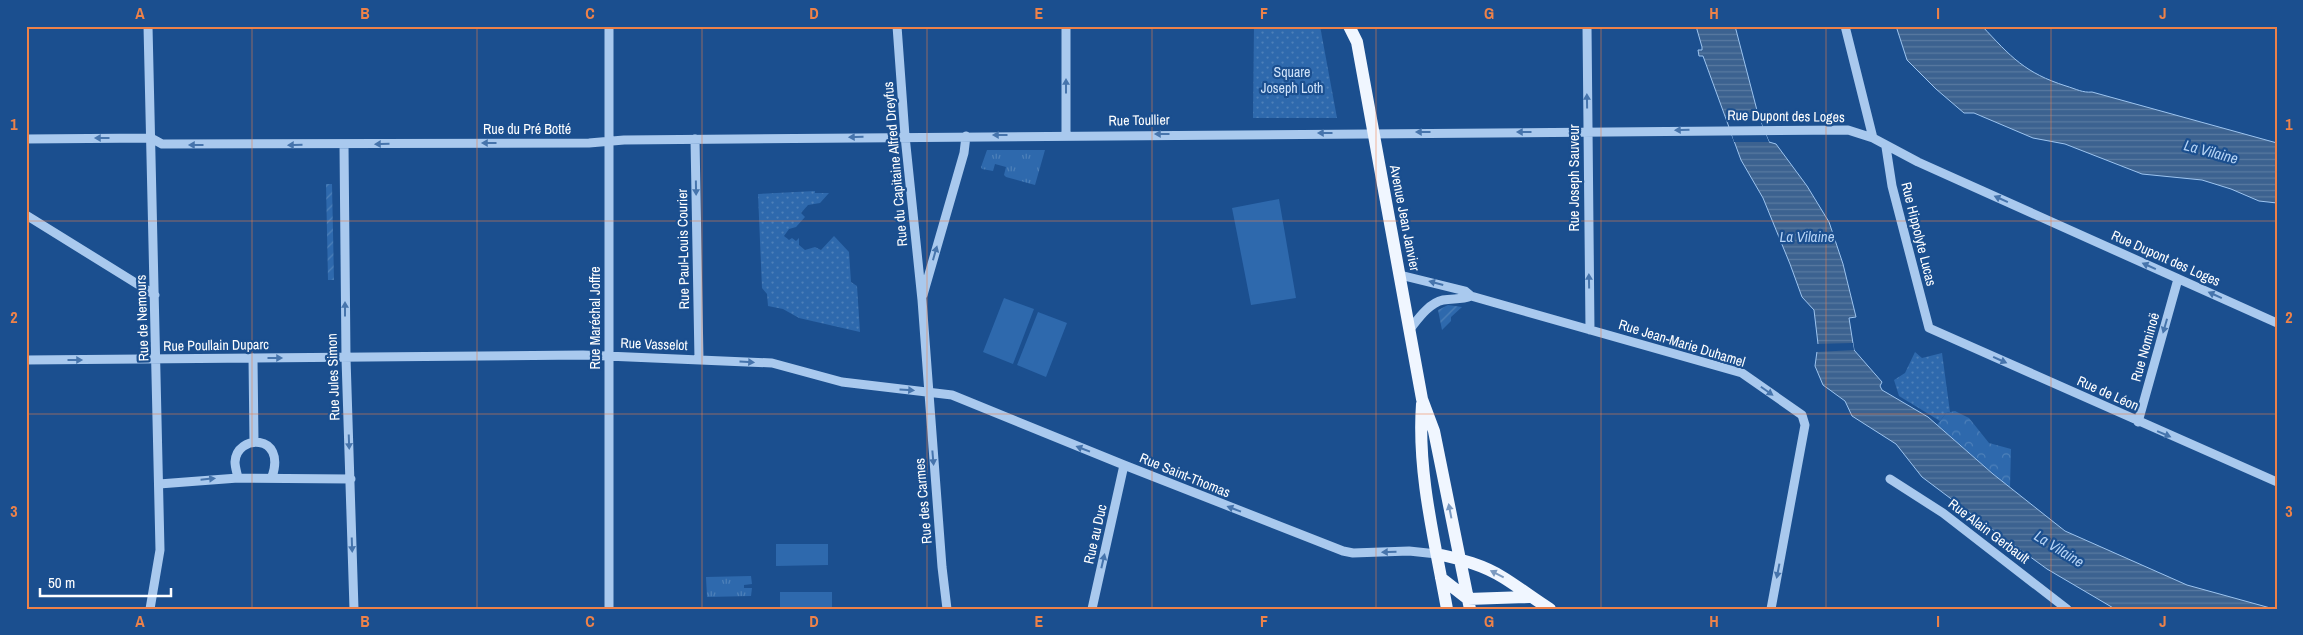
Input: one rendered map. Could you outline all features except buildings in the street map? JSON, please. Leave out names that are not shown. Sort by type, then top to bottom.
[{"type":"main road","name":"Avenue Jean Janvier","points":[[1349,26],[1357,42],[1422,399],[1434,431],[1469,604]]},
{"type":"main road","name":"Avenue Jean Janvier","points":[[1357,42],[1362,26]]},
{"type":"main road","name":"Avenue Jean Janvier","points":[[1422,399],[1420,439],[1447,609]]},
{"type":"main road","points":[[1437,554],[1460,559],[1504,578],[1529,597],[1550,609]]},
{"type":"main road","points":[[1441,578],[1469,604],[1529,597]]},
{"type":"street","name":"Rue de Nemours","points":[[148,26],[160,550],[150,609]]},
{"type":"street","name":"Rue Maréchal Joffre","points":[[609,26],[609,609]]},
{"type":"street","points":[[1066,26],[1066,135]]},
{"type":"street","name":"Rue Joseph Sauveur","points":[[1587,26],[1590,330]]},
{"type":"street","points":[[1844,26],[1873,138]]},
{"type":"street","name":"Rue du Capitaine Alfred Dreyfus","points":[[897,29],[905,136],[922,300],[928,392]]},
{"type":"street","name":"Rue Dupont des Loges","points":[[1374,132],[1848,130],[1873,138],[1886,147],[2277,323]]},
{"type":"street","name":"Rue Toullier","points":[[905,136],[1374,132]]},
{"type":"street","name":"Rue du Pré Botté","points":[[26,139],[151,138],[162,144],[172,145],[905,136]]},
{"type":"street","name":"Rue du Capitaine Alfred Dreyfus","points":[[922,300],[964,153],[966,136]]},
{"type":"street","name":"Rue Paul-Louis Courier","points":[[695,139],[699,360]]},
{"type":"street","name":"Rue Jules Simon","points":[[344,144],[346,358],[354,609]]},
{"type":"street","name":"Rue Hippolyte Lucas","points":[[1886,147],[1892,186],[1928,328]]},
{"type":"street","points":[[26,215],[155,295]]},
{"type":"street","name":"Rue Jean-Marie Duhamel","points":[[1400,275],[1465,291],[1471,296],[1742,373],[1802,415],[1805,419],[1771,609]]},
{"type":"street","name":"Rue Nominoë","points":[[2138,422],[2178,279]]},
{"type":"street","name":"Rue Jean-Marie Duhamel","points":[[1410,329],[1434,304],[1442,300],[1462,300],[1471,296]]},
{"type":"street","name":"Rue de Léon","points":[[1928,328],[2277,482]]},
{"type":"street","name":"Rue Vasselot","points":[[346,358],[610,356],[772,363],[842,382],[928,392]]},
{"type":"street","points":[[253,358],[254,442]]},
{"type":"street","name":"Rue Poullain Duparc","points":[[26,360],[346,358]]},
{"type":"street","name":"Rue Saint-Thomas","points":[[928,392],[952,395],[1124,466],[1343,551],[1353,553],[1409,551],[1437,554]]},
{"type":"street","name":"Rue des Carmes","points":[[928,392],[947,609]]},
{"type":"street","points":[[238,478],[235,462],[238,452],[245,445],[254,442],[266,444],[274,453],[276,465],[272,477]]},
{"type":"street","name":"Rue au Duc","points":[[1092,609],[1124,466]]},
{"type":"street","points":[[159,484],[272,477],[351,479]]},
{"type":"street","name":"Rue Alain Gerbault","points":[[1890,479],[1943,513],[2067,609]]},
{"type":"green space","name":"Square Joseph Loth","points":[[1254,26],[1320,26],[1337,118],[1253,118]]},
{"type":"green space","points":[[987,150],[1045,150],[1035,185],[1006,177],[1004,175],[1006,167],[995,164],[993,171],[982,169]]},
{"type":"green space","points":[[326,184],[332,184],[334,280],[328,280]]},
{"type":"green space","points":[[815,191],[815,193],[829,193],[820,203],[808,205],[801,213],[805,217],[796,227],[789,229],[784,236],[789,240],[792,238],[796,241],[799,238],[799,245],[805,250],[815,247],[821,250],[834,236],[849,252],[851,282],[857,286],[860,332],[799,318],[783,309],[768,306],[767,294],[762,288],[758,194]]},
{"type":"green space","points":[[1279,199],[1296,298],[1251,305],[1232,208]]},
{"type":"green space","points":[[1004,298],[1034,309],[1013,364],[983,352]]},
{"type":"green space","points":[[1448,305],[1462,307],[1451,317],[1451,321],[1442,330],[1438,310]]},
{"type":"green space","points":[[1038,312],[1067,323],[1046,377],[1017,365]]},
{"type":"green space","points":[[1915,352],[1922,358],[1942,353],[1950,412],[1946,413],[1940,421],[1899,396],[1894,380],[1905,373]]},
{"type":"green space","points":[[1955,411],[1969,418],[1989,443],[2011,449],[2010,488],[1937,425],[1946,413]]},
{"type":"green space","points":[[776,544],[828,544],[828,565],[776,566]]},
{"type":"green space","points":[[751,576],[752,584],[744,585],[744,588],[752,588],[751,596],[707,597],[706,577]]},
{"type":"green space","points":[[780,592],[832,592],[832,609],[780,609]]},
{"type":"water","name":"La Vilaine","points":[[1696,26],[1735,26],[1759,118],[1769,142],[1776,144],[1807,186],[1829,222],[1843,264],[1856,317],[1849,318],[1854,350],[1882,382],[1880,386],[1882,390],[1928,417],[1993,474],[2065,531],[2187,585],[2274,609],[2115,609],[2047,569],[1982,522],[1922,477],[1896,444],[1852,416],[1845,401],[1823,385],[1815,366],[1818,344],[1814,310],[1802,297],[1763,198],[1741,160],[1703,56],[1699,56],[1698,50],[1702,50],[1702,47]]},
{"type":"water","name":"La Vilaine","points":[[1896,26],[1982,26],[2020,63],[2040,76],[2052,81],[2086,92],[2092,92],[2277,143],[2277,203],[2259,201],[2231,189],[2202,180],[2142,174],[2065,144],[2033,138],[1974,113],[1964,113],[1907,60]]},
{"type":"pier","points":[[1727,118],[1759,118],[1769,142],[1734,142]]},
{"type":"pier","points":[[1853,343],[1854,350],[1816,352],[1816,344]]}]
